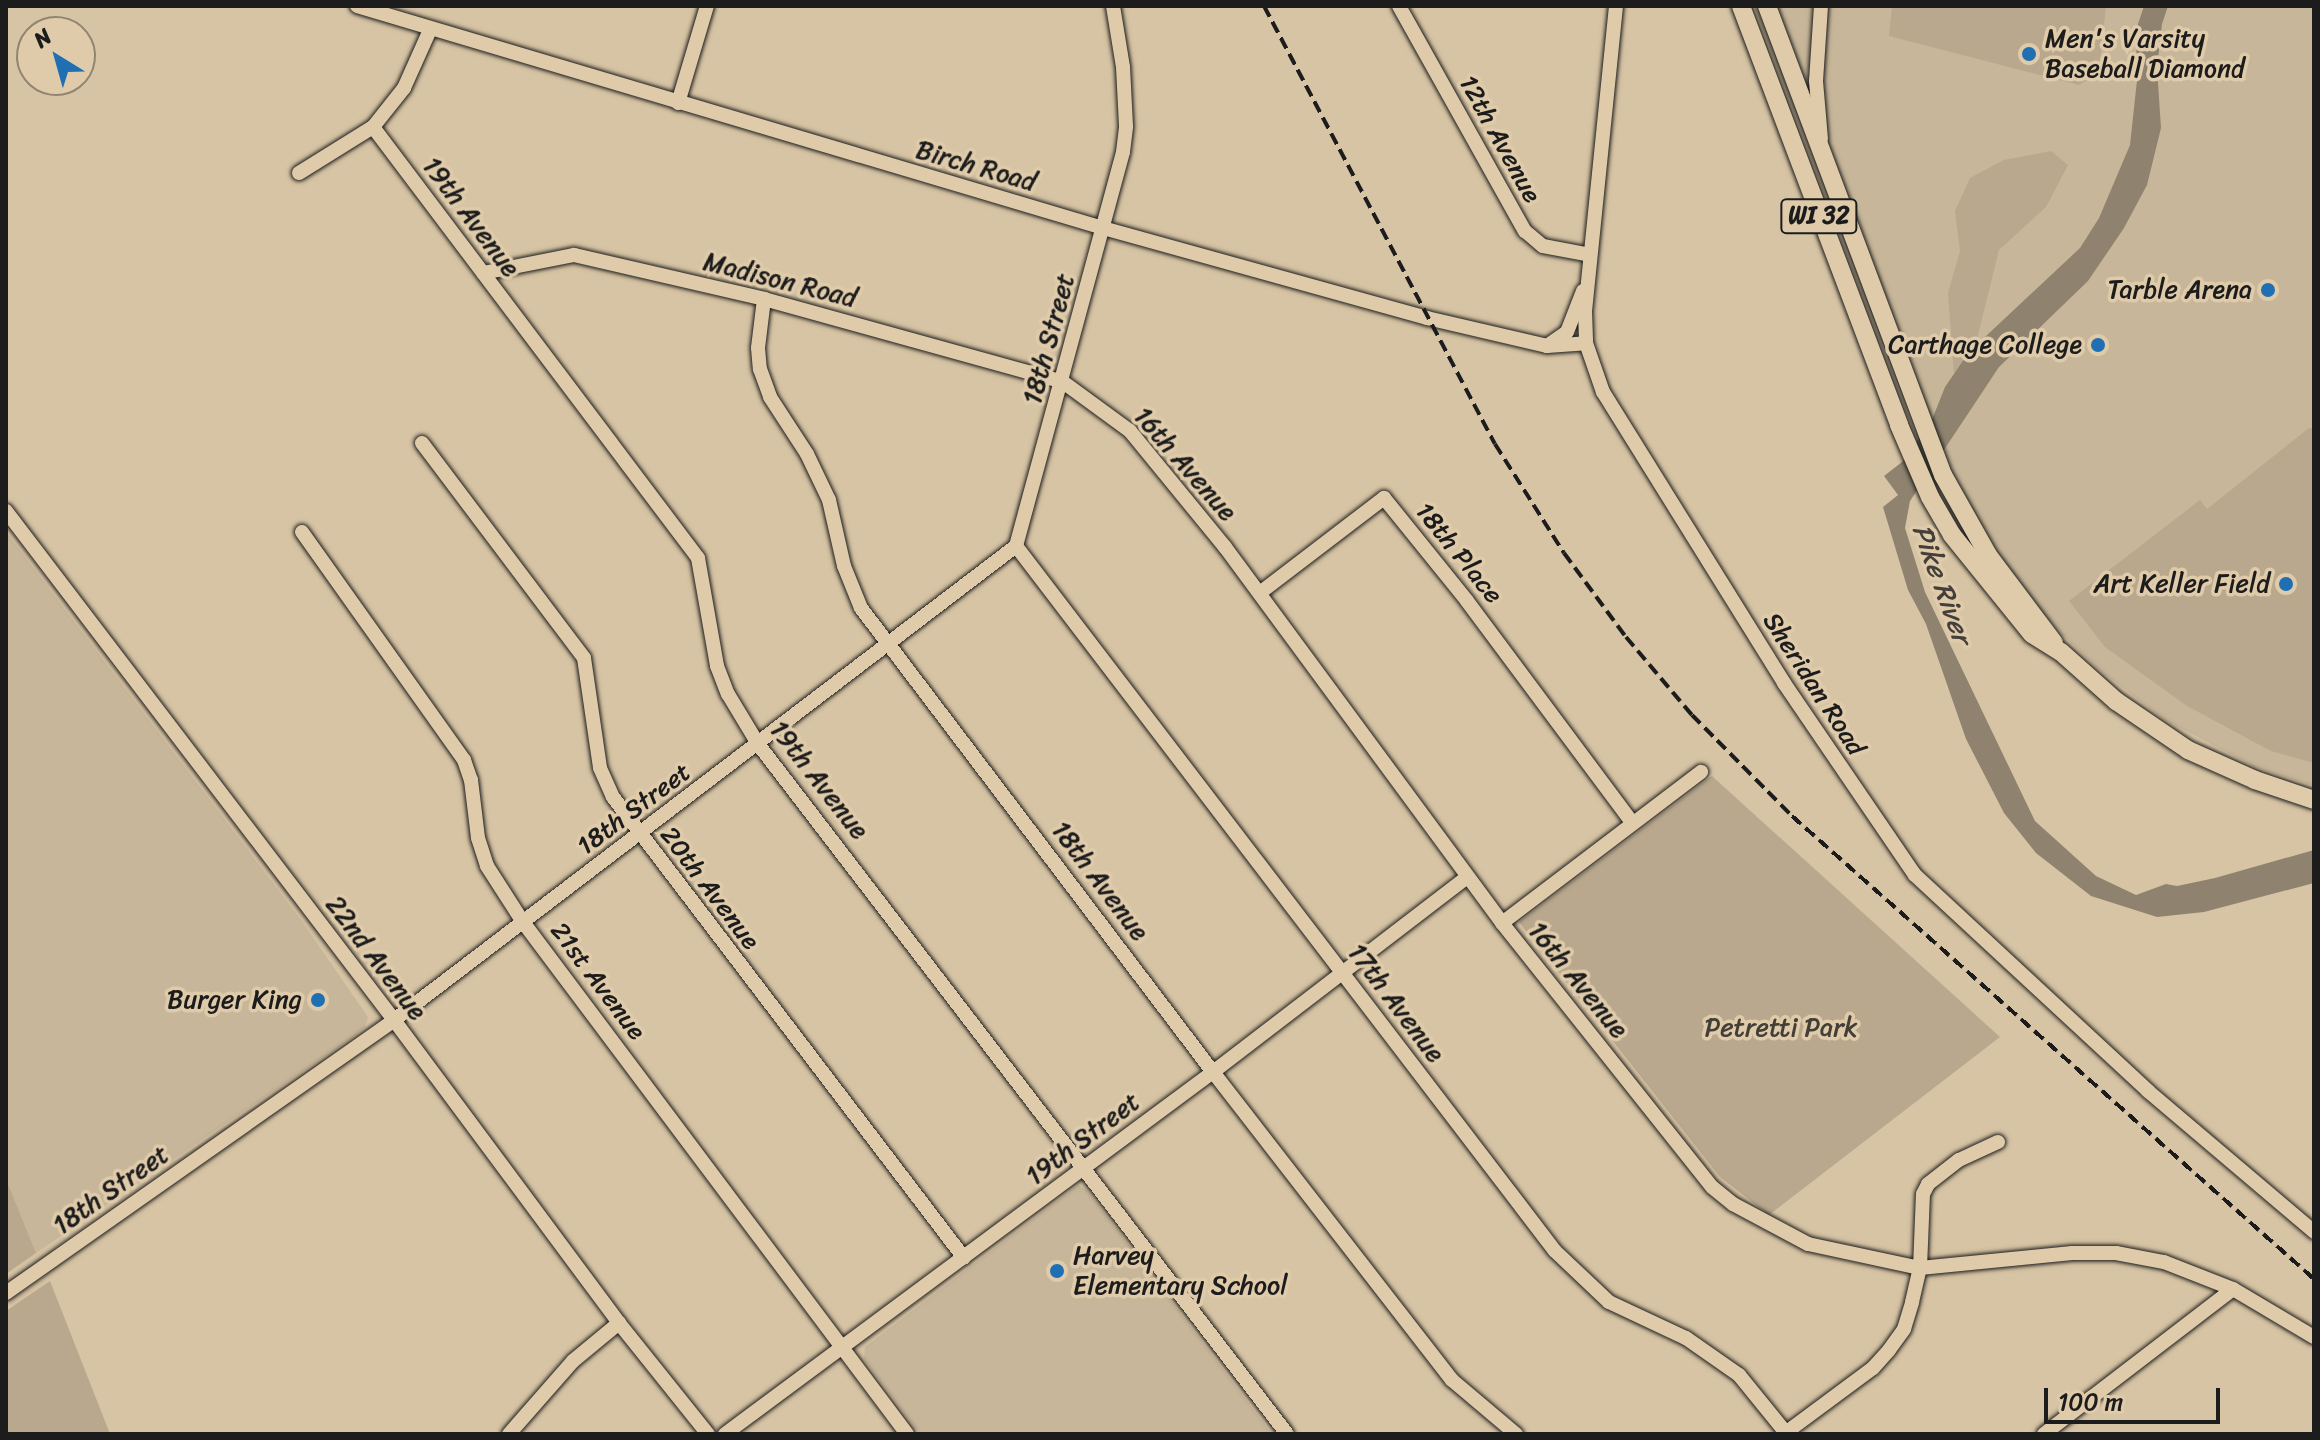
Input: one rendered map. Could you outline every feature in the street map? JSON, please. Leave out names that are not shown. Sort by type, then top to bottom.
[{"type":"main road","name":"WI 32","points":[[1741,6],[1899,425],[1930,497],[1952,535],[2032,634],[2061,652],[2116,701],[2188,750],[2255,780],[2314,800]]},
{"type":"main road","name":"WI 32","points":[[1767,6],[1943,475],[1988,555],[2061,652]]},
{"type":"street","name":"Birch Road","points":[[357,6],[1103,228],[1427,318],[1547,346],[1586,343]]},
{"type":"street","points":[[678,103],[707,6]]},
{"type":"street","name":"18th Street","points":[[6,1293],[394,1020],[1016,546],[1117,177],[1126,126],[1122,55],[1113,6]]},
{"type":"street","name":"12th Avenue","points":[[1399,6],[1525,231],[1543,246],[1590,255]]},
{"type":"street","name":"Sheridan Road","points":[[1616,6],[1587,284],[1586,343],[1603,392],[1725,590],[1915,875],[2148,1091],[2314,1232]]},
{"type":"street","points":[[1821,6],[1816,81],[1824,163]]},
{"type":"street","points":[[299,173],[373,127],[404,88],[430,30]]},
{"type":"street","name":"19th Avenue","points":[[373,127],[698,558],[717,666],[728,694],[758,744],[1287,1434]]},
{"type":"street","name":"Madison Road","points":[[483,273],[574,255],[764,299],[1063,382]]},
{"type":"street","points":[[1547,346],[1567,332],[1587,284]]},
{"type":"street","name":"18th Avenue","points":[[764,299],[758,348],[770,397],[807,454],[829,500],[844,566],[861,608],[1213,1072],[1452,1380],[1516,1434]]},
{"type":"street","name":"16th Avenue","points":[[1063,382],[1130,431],[1261,592],[1467,877],[1712,1187],[1764,1223],[1808,1244],[1920,1268],[2026,1255],[2116,1253],[2164,1262],[2233,1289],[2314,1337]]},
{"type":"street","name":"20th Avenue","points":[[422,443],[584,658],[600,768],[613,797],[964,1258]]},
{"type":"street","name":"18th Place","points":[[1261,592],[1384,498],[1589,761],[1632,822]]},
{"type":"street","name":"22nd Avenue","points":[[6,511],[394,1020],[619,1323],[708,1434]]},
{"type":"street","name":"21st Avenue","points":[[302,532],[464,760],[471,780],[478,838],[487,866],[523,922],[907,1434]]},
{"type":"street","name":"17th Avenue","points":[[1016,546],[1113,677],[1555,1251],[1609,1302],[1686,1338],[1739,1375],[1785,1433]]},
{"type":"street","points":[[1502,923],[1701,772]]},
{"type":"street","name":"19th Street","points":[[725,1434],[1344,974],[1467,877]]},
{"type":"street","points":[[1785,1433],[1873,1368],[1889,1350],[1904,1329],[1920,1268],[1921,1211],[1928,1184],[1959,1160],[1998,1142]]},
{"type":"street","points":[[2044,1434],[2233,1289]]},
{"type":"street","points":[[509,1434],[573,1361],[619,1323]]},
{"type":"shaded area","name":"Carthage College","points":[[1754,6],[2314,6],[2314,786],[2255,767],[2165,720],[2097,668],[1976,551],[1951,513],[1904,399]]},
{"type":"shaded area","points":[[2144,6],[2168,6],[2162,24],[2157,68],[2161,128],[2147,185],[2124,228],[2088,281],[1999,367],[1910,501],[1905,528],[1925,592],[2035,821],[2096,876],[2136,895],[2166,884],[2177,886],[2215,878],[2314,850],[2314,883],[2204,912],[2157,917],[2091,896],[2036,853],[2004,813],[1966,739],[1926,624],[1908,590],[1883,507],[1898,495],[1884,476],[1902,462],[1931,422],[1945,387],[1969,352],[2080,248],[2099,218],[2130,145],[2137,80],[2136,30]]},
{"type":"shaded area","points":[[6,532],[301,920],[368,1017],[365,1027],[353,1037],[36,1253],[6,1179]]},
{"type":"shaded area","name":"Harvey Elementary School","points":[[1078,1185],[1087,1190],[1272,1434],[920,1434],[864,1359],[865,1347]]},
{"type":"green space","name":"Men's Varsity Baseball Diamond","points":[[1892,6],[2106,6],[2099,72],[2079,85],[1889,36]]},
{"type":"green space","points":[[2051,151],[2068,165],[2046,207],[1999,250],[1975,347],[1954,374],[1948,293],[1960,251],[1955,211],[1970,178],[2004,160]]},
{"type":"green space","points":[[2309,428],[2314,428],[2314,763],[2271,751],[2187,706],[2105,647],[2069,601],[2200,500],[2207,509]]},
{"type":"green space","name":"Petretti Park","points":[[1712,776],[2000,1037],[1769,1215],[1720,1177],[1519,922]]},
{"type":"green space","points":[[6,1179],[36,1253],[6,1274]]},
{"type":"green space","points":[[50,1281],[110,1434],[6,1434],[6,1311]]},
{"type":"railway","points":[[1264,6],[1495,444],[1564,553],[1626,637],[1692,715],[1792,816],[2314,1279]]},
{"type":"place","name":"Men's Varsity Baseball Diamond","points":[[2029,54]]},
{"type":"place","name":"Tarble Arena","points":[[2268,290]]},
{"type":"place","name":"Carthage College","points":[[2098,345]]},
{"type":"place","name":"Art Keller Field","points":[[2286,584]]},
{"type":"place","name":"Burger King","points":[[318,1000]]},
{"type":"place","name":"Harvey Elementary School","points":[[1057,1271]]},
{"type":"water label","name":"Pike River","points":[[1942,584]]}]
